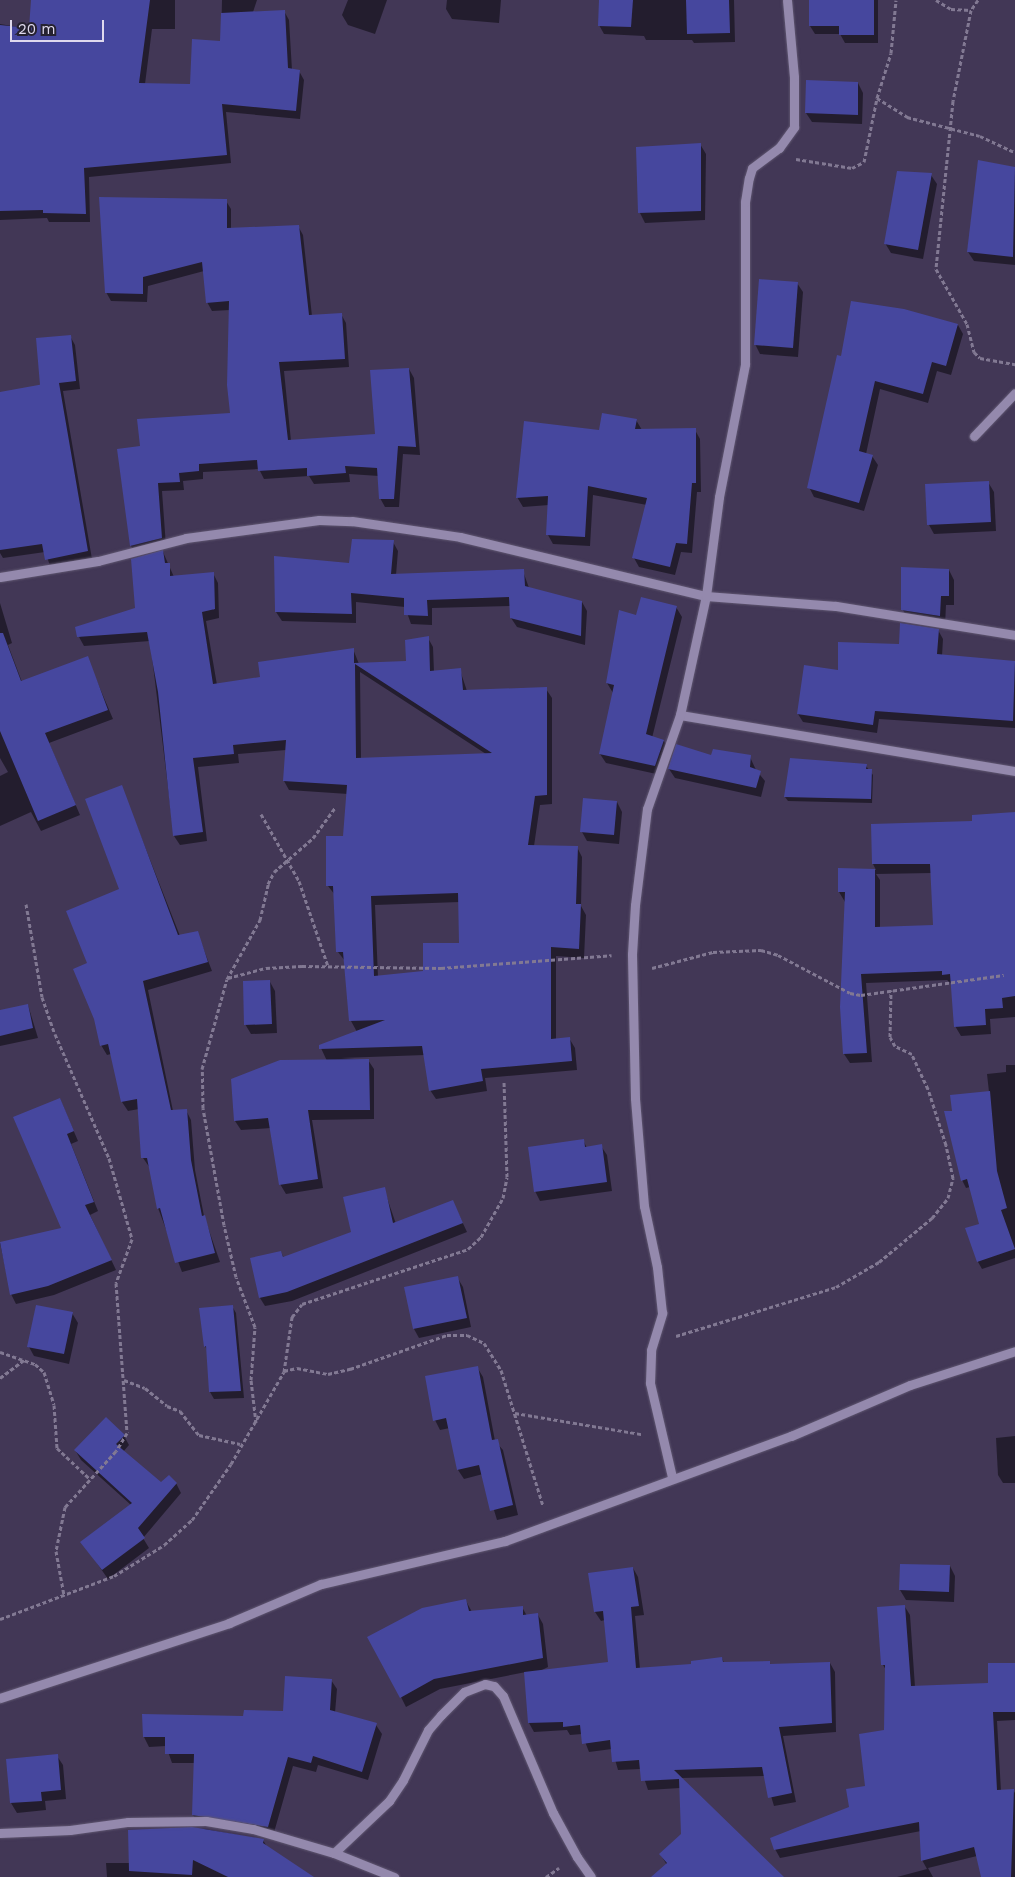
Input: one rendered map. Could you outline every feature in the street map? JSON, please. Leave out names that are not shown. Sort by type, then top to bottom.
[{"type":"street","points":[[672,1478],[650,1383],[651,1350],[662,1314],[661,1293],[644,1206],[635,1098],[632,954],[641,841],[650,801],[680,715],[706,596],[719,497],[745,364],[745,202],[752,168],[788,138],[794,127],[794,77],[787,0]]},
{"type":"street","points":[[974,436],[1015,393]]},
{"type":"street","points":[[0,578],[98,562],[186,538],[319,520],[405,527],[460,537],[706,596],[836,606],[1015,635]]},
{"type":"street","points":[[680,715],[1015,771]]},
{"type":"street","points":[[0,1698],[229,1623],[321,1584],[505,1541],[549,1526],[672,1478],[791,1436],[910,1385],[1015,1351]]},
{"type":"street","points":[[334,1853],[389,1801],[403,1780],[428,1730],[440,1715],[464,1692],[485,1684],[494,1686],[503,1696],[545,1796],[577,1857],[592,1877]]},
{"type":"street","points":[[0,1833],[70,1830],[138,1822],[206,1821],[253,1829],[334,1853],[394,1877]]},
{"type":"path","points":[[763,159],[808,160],[858,167],[866,155],[877,98],[891,53],[896,0]]},
{"type":"path","points":[[936,0],[952,9],[971,10]]},
{"type":"path","points":[[978,0],[971,10],[950,128],[936,269],[967,324],[974,352],[980,358],[1015,364]]},
{"type":"path","points":[[877,98],[908,117],[980,136],[1015,152]]},
{"type":"path","points":[[256,1423],[251,1380],[255,1327],[236,1277],[224,1225],[201,1087],[202,1068],[227,979],[260,920],[268,884],[287,859],[313,838],[335,808]]},
{"type":"path","points":[[261,814],[299,881],[328,966]]},
{"type":"path","points":[[26,904],[42,996],[55,1034],[108,1158],[132,1239],[116,1283],[127,1433],[116,1451],[65,1507],[60,1523],[56,1551],[64,1595]]},
{"type":"path","points":[[633,973],[713,952],[744,948],[778,955],[850,993],[871,994],[1004,975]]},
{"type":"path","points":[[227,979],[266,968],[328,966],[441,968],[632,954]]},
{"type":"path","points":[[651,1350],[699,1327],[836,1287],[879,1262],[932,1218],[948,1198],[953,1178],[946,1145],[921,1070],[912,1054],[895,1046],[890,1037],[891,990]]},
{"type":"path","points":[[0,1619],[114,1576],[164,1545],[192,1520],[231,1464],[240,1444],[256,1423],[284,1372],[292,1316],[302,1304],[468,1249],[481,1236],[503,1198],[506,1177],[504,1081]]},
{"type":"path","points":[[284,1372],[297,1368],[328,1374],[367,1364],[447,1336],[467,1335],[484,1344],[494,1356],[515,1413],[549,1526]]},
{"type":"path","points":[[0,1352],[24,1360],[44,1372],[51,1388],[57,1448],[90,1479]]},
{"type":"path","points":[[0,1378],[24,1360]]},
{"type":"path","points":[[124,1380],[145,1388],[167,1406],[180,1411],[200,1434],[240,1444]]},
{"type":"path","points":[[515,1413],[661,1436]]},
{"type":"building","points":[[31,0],[150,0],[139,83],[190,84],[192,39],[220,41],[221,13],[285,10],[288,68],[300,70],[296,111],[222,104],[227,155],[84,168],[86,214],[43,213],[43,210],[0,211],[0,25],[29,28]]},
{"type":"building","points":[[599,0],[633,0],[631,27],[598,26]]},
{"type":"building","points":[[686,0],[729,0],[730,33],[687,34]]},
{"type":"building","points":[[809,0],[874,0],[874,35],[839,35],[839,26],[809,26]]},
{"type":"building","points":[[806,80],[858,82],[858,115],[805,113]]},
{"type":"building","points":[[701,143],[701,211],[638,213],[636,147]]},
{"type":"building","points":[[978,160],[1015,167],[1013,257],[967,252]]},
{"type":"building","points":[[897,171],[932,173],[918,250],[884,244]]},
{"type":"building","points":[[99,197],[227,199],[227,228],[299,225],[309,315],[342,313],[345,359],[279,362],[288,440],[375,434],[370,370],[409,368],[416,447],[398,446],[394,499],[379,499],[377,468],[345,466],[346,473],[307,476],[307,468],[258,471],[257,460],[199,464],[199,471],[179,473],[180,482],[158,483],[162,538],[130,546],[117,449],[140,446],[137,419],[230,413],[227,385],[229,301],[206,303],[202,262],[143,277],[143,294],[105,293]]},
{"type":"building","points":[[759,279],[798,282],[793,348],[754,345]]},
{"type":"building","points":[[851,301],[904,309],[958,324],[946,366],[932,362],[923,394],[875,381],[859,451],[873,455],[859,503],[807,488],[837,355],[841,356]]},
{"type":"building","points":[[71,335],[76,381],[59,383],[88,551],[45,560],[42,544],[0,550],[0,392],[40,385],[36,338]]},
{"type":"building","points":[[602,413],[637,419],[635,429],[696,428],[696,483],[692,483],[687,544],[676,543],[670,567],[632,558],[647,498],[588,486],[585,537],[546,535],[548,496],[516,498],[524,421],[599,430]]},
{"type":"building","points":[[989,481],[991,522],[927,525],[925,484]]},
{"type":"building","points":[[352,539],[394,540],[391,574],[524,569],[525,586],[582,601],[581,636],[510,618],[509,597],[427,600],[428,616],[404,615],[404,598],[351,593],[352,614],[275,612],[274,556],[349,563]]},
{"type":"building","points":[[163,550],[165,563],[170,563],[170,576],[214,572],[215,609],[202,612],[213,684],[260,677],[258,662],[354,648],[354,663],[406,661],[405,640],[429,636],[430,671],[461,668],[463,690],[547,687],[547,795],[535,796],[528,845],[578,846],[576,904],[581,904],[579,949],[551,947],[551,1039],[570,1037],[572,1061],[481,1069],[483,1081],[429,1091],[422,1046],[319,1049],[319,1045],[385,1020],[349,1021],[343,952],[336,952],[333,886],[326,886],[326,836],[343,836],[347,785],[283,781],[286,740],[233,745],[234,754],[193,758],[203,832],[173,836],[158,692],[147,632],[77,637],[75,627],[135,608],[131,559]],"holes":[[[355,664],[492,753],[356,758]],[[458,893],[459,943],[423,943],[423,971],[374,976],[371,896]]]},
{"type":"building","points":[[901,567],[949,569],[949,596],[941,596],[940,616],[901,610]]},
{"type":"building","points":[[641,597],[677,606],[646,734],[664,740],[655,766],[599,754],[614,685],[606,683],[619,610],[636,615]]},
{"type":"building","points":[[900,623],[939,629],[937,654],[1015,661],[1013,721],[875,711],[873,725],[797,714],[804,665],[838,670],[838,642],[899,644]]},
{"type":"building","points":[[0,633],[3,633],[21,681],[88,656],[108,710],[45,733],[76,805],[38,821],[0,731]]},
{"type":"building","points":[[676,744],[711,755],[713,749],[751,755],[750,767],[761,771],[756,788],[668,769]]},
{"type":"building","points":[[790,758],[867,764],[866,769],[872,769],[871,799],[784,797]]},
{"type":"building","points":[[122,785],[178,935],[198,931],[208,962],[143,981],[171,1110],[187,1109],[191,1160],[202,1216],[205,1215],[215,1253],[175,1263],[160,1208],[157,1209],[147,1158],[141,1158],[137,1099],[121,1102],[108,1044],[100,1046],[94,1019],[73,969],[87,963],[66,911],[119,889],[85,799]]},
{"type":"building","points":[[583,798],[617,801],[614,835],[580,832]]},
{"type":"building","points":[[1015,812],[1015,996],[1002,998],[1003,1008],[985,1009],[986,1025],[954,1027],[950,974],[942,975],[942,971],[861,974],[867,1053],[843,1054],[840,1007],[845,892],[838,892],[838,868],[875,869],[875,927],[933,925],[930,864],[872,864],[871,824],[972,821],[972,815]]},
{"type":"building","points":[[270,980],[272,1024],[244,1025],[243,981]]},
{"type":"building","points":[[28,1004],[33,1028],[0,1036],[0,1010]]},
{"type":"building","points":[[369,1059],[370,1110],[308,1110],[318,1179],[279,1185],[268,1118],[234,1121],[231,1079],[280,1060]]},
{"type":"building","points":[[990,1091],[997,1171],[1007,1208],[1001,1210],[1015,1249],[977,1262],[965,1228],[979,1224],[967,1179],[961,1181],[944,1111],[952,1111],[950,1095]]},
{"type":"building","points":[[60,1098],[74,1131],[67,1134],[94,1202],[85,1205],[112,1260],[48,1286],[10,1295],[0,1242],[61,1228],[13,1117]]},
{"type":"building","points":[[584,1139],[585,1147],[602,1144],[607,1182],[534,1192],[528,1147]]},
{"type":"building","points":[[385,1187],[393,1223],[453,1200],[463,1223],[287,1292],[259,1298],[250,1258],[281,1251],[283,1257],[351,1232],[343,1197]]},
{"type":"building","points":[[458,1276],[467,1318],[413,1329],[404,1287]]},
{"type":"building","points":[[36,1305],[73,1312],[64,1354],[27,1347]]},
{"type":"building","points":[[233,1305],[241,1391],[209,1392],[206,1346],[204,1347],[199,1308]]},
{"type":"building","points":[[478,1366],[492,1440],[498,1439],[513,1505],[490,1511],[479,1465],[457,1470],[446,1418],[433,1421],[425,1376]]},
{"type":"building","points":[[106,1417],[125,1435],[116,1444],[161,1482],[169,1475],[177,1483],[138,1528],[145,1538],[102,1570],[80,1542],[132,1503],[74,1450]]},
{"type":"building","points":[[900,1564],[950,1565],[949,1592],[899,1590]]},
{"type":"building","points":[[633,1567],[639,1606],[631,1607],[636,1668],[691,1664],[691,1661],[722,1657],[723,1662],[770,1661],[770,1664],[830,1662],[832,1723],[779,1727],[792,1793],[768,1798],[762,1767],[674,1770],[784,1877],[651,1877],[667,1863],[659,1854],[681,1834],[679,1779],[641,1781],[639,1760],[612,1762],[610,1740],[582,1744],[580,1725],[563,1727],[563,1722],[528,1723],[524,1672],[608,1662],[603,1611],[594,1612],[588,1573]]},
{"type":"building","points":[[466,1599],[469,1611],[523,1606],[523,1615],[538,1613],[543,1658],[434,1679],[400,1698],[367,1637],[422,1608]]},
{"type":"building","points":[[905,1605],[911,1686],[988,1683],[988,1663],[1015,1663],[1015,1712],[993,1712],[997,1790],[1014,1789],[1011,1877],[981,1877],[974,1847],[921,1861],[919,1822],[774,1850],[770,1838],[849,1807],[846,1789],[865,1786],[859,1734],[884,1730],[885,1665],[881,1665],[877,1607]]},
{"type":"building","points":[[285,1676],[332,1679],[330,1710],[377,1723],[362,1772],[313,1756],[311,1763],[288,1757],[268,1827],[192,1815],[194,1754],[165,1754],[165,1737],[143,1737],[142,1714],[243,1716],[244,1710],[283,1711]]},
{"type":"building","points":[[58,1754],[61,1790],[41,1792],[42,1801],[10,1803],[6,1759]]},
{"type":"building","points":[[192,1827],[264,1839],[263,1843],[314,1877],[228,1877],[193,1860],[192,1875],[129,1871],[128,1830]]}]
